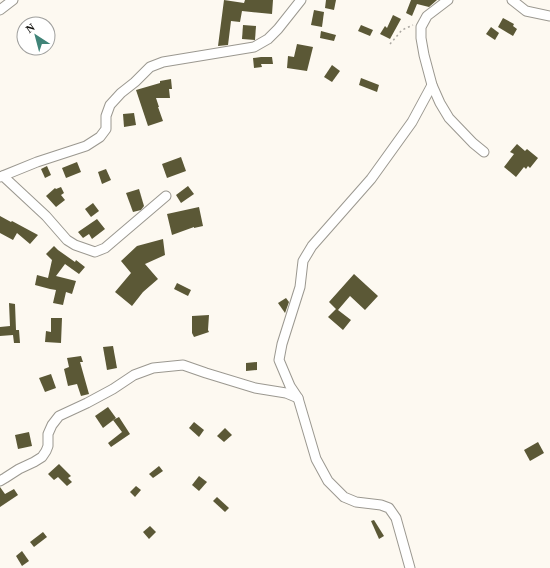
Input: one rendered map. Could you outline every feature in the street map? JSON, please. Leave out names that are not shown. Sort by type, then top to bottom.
[{"type":"street","points":[[0,10],[13,0]]},
{"type":"street","points":[[166,196],[105,248],[96,252],[74,245],[46,216],[1,176],[37,162],[86,146],[100,137],[106,129],[106,116],[110,105],[150,67],[163,62],[254,46],[268,39],[301,0]]},
{"type":"street","points":[[448,0],[428,16],[421,27],[424,55],[432,85],[449,118],[484,152]]},
{"type":"street","points":[[512,0],[526,11],[550,16]]},
{"type":"street","points":[[410,568],[396,518],[389,508],[381,505],[356,502],[344,497],[328,481],[316,459],[298,398],[290,386],[279,360],[282,344],[300,287],[303,261],[312,246],[372,179],[412,122],[432,85]]},
{"type":"street","points":[[0,481],[42,457],[48,446],[48,434],[52,425],[59,416],[113,389],[134,375],[153,368],[183,365],[255,388],[286,393],[298,398]]},
{"type":"path","points":[[390,44],[402,30],[411,25],[425,21]]},
{"type":"building","points":[[224,0],[244,3],[245,0],[273,0],[272,14],[242,11],[240,22],[231,21],[228,45],[218,46]]},
{"type":"building","points":[[326,0],[336,0],[334,10],[325,8]]},
{"type":"building","points":[[411,0],[437,0],[429,7],[417,4],[412,16],[406,13]]},
{"type":"building","points":[[314,10],[324,12],[322,27],[311,25]]},
{"type":"building","points":[[393,15],[401,19],[390,39],[380,34],[385,26],[387,28]]},
{"type":"building","points":[[503,18],[514,24],[513,26],[517,29],[513,36],[498,27]]},
{"type":"building","points":[[243,25],[256,26],[255,40],[242,39]]},
{"type":"building","points":[[361,25],[373,30],[370,36],[358,31]]},
{"type":"building","points":[[491,27],[499,33],[495,40],[486,34]]},
{"type":"building","points":[[321,31],[336,35],[334,41],[320,38]]},
{"type":"building","points":[[297,44],[313,47],[307,71],[287,68],[288,56],[294,57]]},
{"type":"building","points":[[272,57],[273,64],[261,64],[262,67],[254,68],[253,58]]},
{"type":"building","points":[[332,65],[340,71],[332,82],[324,77]]},
{"type":"building","points":[[361,78],[379,85],[377,92],[359,85]]},
{"type":"building","points":[[171,79],[172,89],[169,89],[170,98],[156,98],[163,121],[148,126],[136,90],[160,83],[160,81]]},
{"type":"building","points":[[134,113],[136,125],[124,127],[123,114]]},
{"type":"building","points":[[517,144],[525,151],[527,149],[538,158],[530,168],[528,166],[526,169],[524,167],[516,177],[504,167],[514,154],[510,152]]},
{"type":"building","points":[[181,157],[186,171],[167,178],[162,164]]},
{"type":"building","points":[[77,162],[81,172],[66,178],[62,168]]},
{"type":"building","points":[[47,166],[51,175],[45,178],[41,169]]},
{"type":"building","points":[[106,169],[111,180],[102,184],[98,172]]},
{"type":"building","points":[[188,186],[194,194],[181,203],[176,195]]},
{"type":"building","points":[[61,187],[64,193],[61,195],[65,200],[56,207],[46,196],[55,188]]},
{"type":"building","points":[[139,189],[144,206],[141,210],[133,212],[126,193]]},
{"type":"building","points":[[93,203],[99,211],[91,217],[85,209]]},
{"type":"building","points":[[199,207],[203,226],[194,227],[172,235],[167,214]]},
{"type":"building","points":[[0,216],[38,235],[30,244],[17,233],[13,240],[0,233]]},
{"type":"building","points":[[97,219],[105,229],[92,239],[89,234],[83,238],[78,232]]},
{"type":"building","points":[[163,239],[165,255],[145,264],[158,279],[143,292],[132,306],[115,292],[131,273],[121,261],[137,246]]},
{"type":"building","points":[[54,246],[75,262],[76,260],[85,267],[79,274],[65,264],[56,276],[76,281],[72,294],[66,292],[63,305],[53,303],[56,290],[35,285],[37,275],[48,278],[52,260],[46,254]]},
{"type":"building","points":[[354,274],[378,296],[365,310],[350,296],[338,310],[351,320],[343,330],[328,317],[336,309],[329,302]]},
{"type":"building","points":[[177,283],[191,290],[188,296],[174,289]]},
{"type":"building","points":[[286,298],[289,302],[285,313],[278,303]]},
{"type":"building","points":[[9,303],[15,304],[16,330],[19,330],[20,343],[14,343],[13,335],[0,336],[0,327],[10,326]]},
{"type":"building","points":[[209,315],[209,332],[194,337],[192,333],[192,316]]},
{"type":"building","points":[[51,318],[62,318],[61,343],[45,342],[46,331],[51,332]]},
{"type":"building","points":[[113,346],[117,368],[107,370],[103,347]]},
{"type":"building","points":[[81,356],[83,362],[80,362],[89,394],[81,396],[77,384],[68,386],[64,369],[69,367],[67,358]]},
{"type":"building","points":[[257,362],[257,370],[246,371],[246,363]]},
{"type":"building","points":[[51,374],[56,388],[45,392],[39,378]]},
{"type":"building","points":[[108,407],[116,418],[103,428],[95,416]]},
{"type":"building","points":[[119,417],[130,434],[111,447],[108,443],[122,432],[113,420]]},
{"type":"building","points":[[194,422],[204,430],[199,437],[189,428]]},
{"type":"building","points":[[225,428],[232,435],[224,442],[217,436]]},
{"type":"building","points":[[29,432],[32,446],[18,449],[15,435]]},
{"type":"building","points":[[538,442],[544,453],[530,461],[524,450]]},
{"type":"building","points":[[59,464],[71,476],[68,478],[72,482],[67,486],[58,477],[54,480],[48,474]]},
{"type":"building","points":[[159,466],[163,471],[153,478],[149,474]]},
{"type":"building","points":[[199,476],[207,482],[199,491],[192,485]]},
{"type":"building","points":[[136,486],[141,490],[135,497],[130,492]]},
{"type":"building","points":[[0,487],[5,494],[14,489],[18,495],[0,507]]},
{"type":"building","points":[[217,497],[229,508],[225,512],[213,501]]},
{"type":"building","points":[[374,520],[384,536],[379,539],[371,521]]},
{"type":"building","points":[[150,526],[156,532],[149,539],[143,532]]},
{"type":"building","points":[[43,532],[47,537],[34,547],[30,542]]},
{"type":"building","points":[[22,551],[29,561],[22,566],[16,556]]}]
